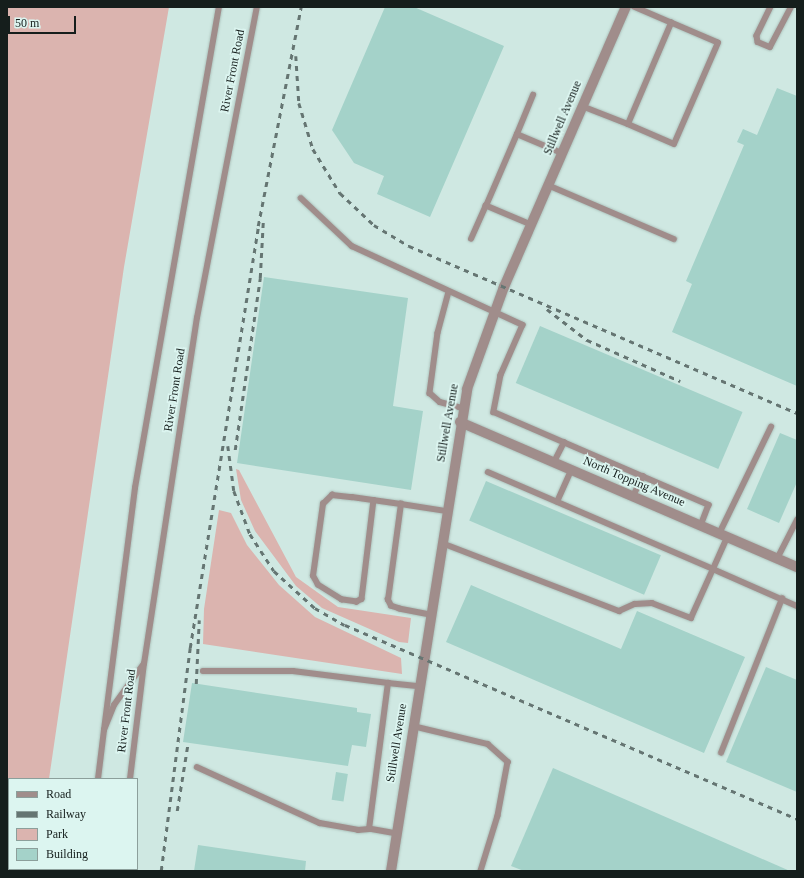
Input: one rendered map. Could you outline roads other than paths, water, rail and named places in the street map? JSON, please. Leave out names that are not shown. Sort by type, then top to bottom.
[{"type":"street","name":"Stillwell Avenue","points":[[391,871],[460,422],[475,361],[494,312],[548,185],[626,7]]},
{"type":"street","name":"North Topping Avenue","points":[[460,422],[797,567]]},
{"type":"lane","points":[[98,778],[135,488],[219,7]]},
{"type":"lane","name":"River Front Road","points":[[130,778],[144,664],[197,318],[257,7]]},
{"type":"lane","points":[[582,106],[674,144],[718,42],[634,7]]},
{"type":"lane","points":[[771,7],[757,36],[758,42],[770,47],[791,7]]},
{"type":"lane","points":[[628,124],[671,23]]},
{"type":"lane","points":[[471,239],[533,95]]},
{"type":"lane","points":[[517,134],[562,153]]},
{"type":"lane","points":[[548,185],[674,239]]},
{"type":"lane","points":[[301,198],[352,246],[523,325],[500,375],[494,412],[710,505],[701,526]]},
{"type":"lane","points":[[486,206],[531,225]]},
{"type":"lane","points":[[449,292],[438,333],[430,393],[440,402],[463,408]]},
{"type":"lane","points":[[441,543],[619,611],[635,604],[652,603],[691,618],[713,569],[723,535],[771,427]]},
{"type":"lane","points":[[554,462],[564,442]]},
{"type":"lane","points":[[557,502],[571,470]]},
{"type":"lane","points":[[488,472],[797,606]]},
{"type":"lane","points":[[633,496],[643,476]]},
{"type":"lane","points":[[374,500],[362,599],[357,602],[342,600],[318,585],[313,576],[323,504],[332,495],[374,500],[446,511]]},
{"type":"lane","points":[[402,504],[388,600],[390,606],[430,615]]},
{"type":"lane","points":[[777,559],[797,520]]},
{"type":"lane","points":[[721,753],[782,599]]},
{"type":"lane","points":[[104,730],[114,706],[144,664]]},
{"type":"lane","points":[[203,671],[293,670],[419,686]]},
{"type":"lane","points":[[369,829],[388,683]]},
{"type":"lane","points":[[413,726],[488,744],[508,762],[498,816],[481,871]]},
{"type":"lane","points":[[197,767],[320,823],[358,830],[369,829],[397,834]]},
{"type":"railway","points":[[161,871],[190,648],[258,226],[301,7]]},
{"type":"railway","points":[[296,56],[299,103],[313,149],[340,193],[374,225],[409,246],[797,413]]},
{"type":"railway","points":[[235,450],[260,278],[263,222]]},
{"type":"railway","points":[[547,309],[587,340],[680,381]]},
{"type":"railway","points":[[228,446],[234,491],[250,534],[274,571],[315,608],[345,625],[797,819]]},
{"type":"railway","points":[[196,684],[199,620]]},
{"type":"railway","points":[[177,811],[188,742]]}]
